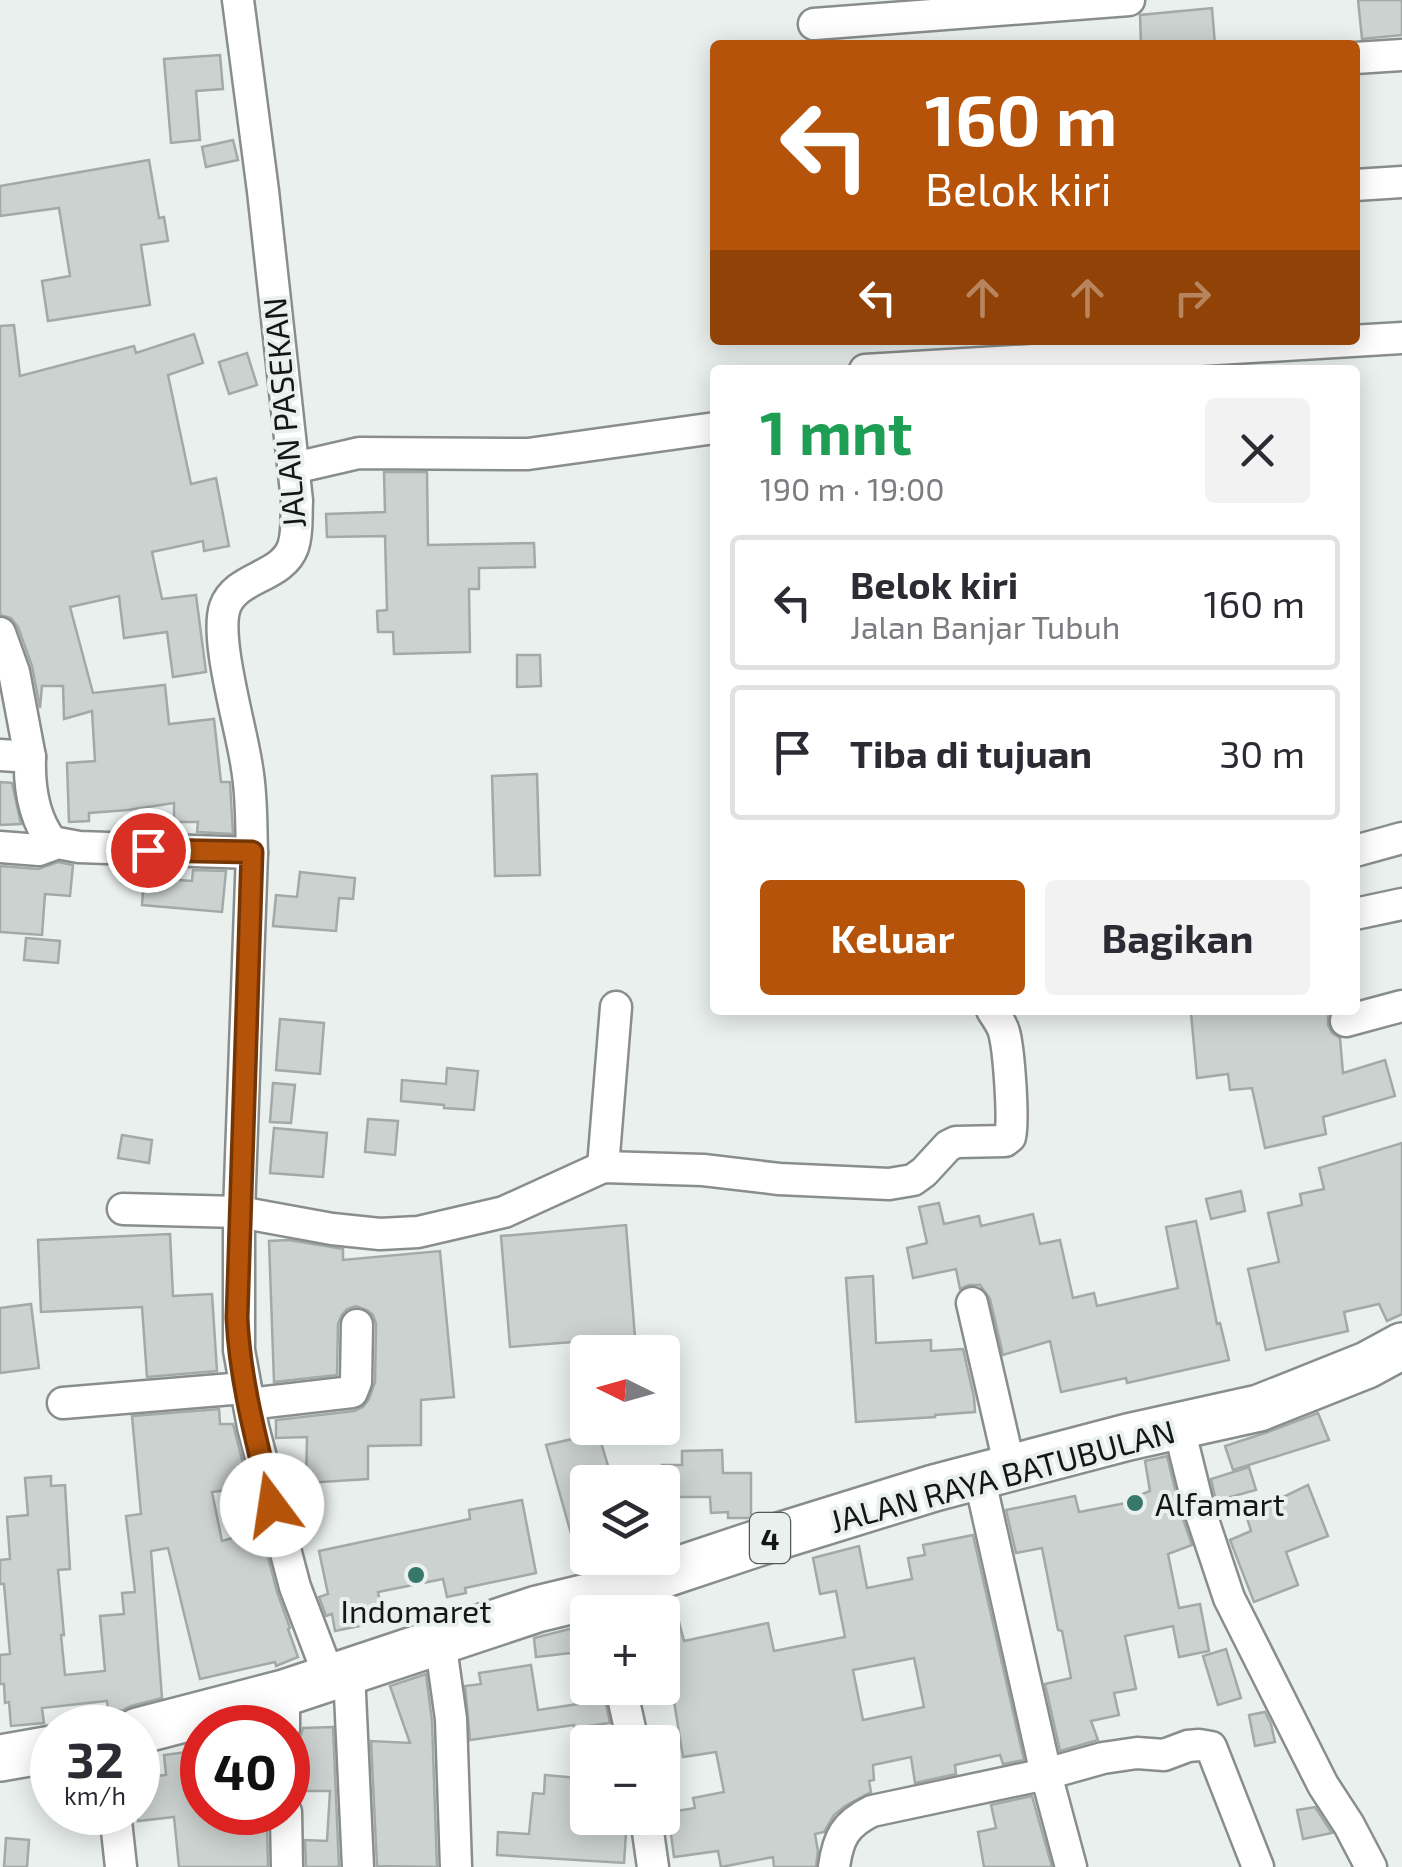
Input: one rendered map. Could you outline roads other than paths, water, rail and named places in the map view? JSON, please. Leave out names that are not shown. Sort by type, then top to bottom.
[{"type":"highway","name":"JALAN RAYA BATUBULAN","points":[[623,1595],[830,1520],[994,1472],[1259,1408],[1367,1365],[1402,1346]]},
{"type":"highway","name":"JALAN RAYA BATUBULAN","points":[[292,1705],[339,1675],[538,1608],[570,1606]]},
{"type":"highway","points":[[0,1758],[30,1752]]},
{"type":"street","name":"JALAN PASEKAN","points":[[238,0],[294,468],[296,527],[287,558],[233,596],[226,606],[222,629],[248,773],[252,852],[238,1350],[263,1468],[295,1587],[339,1675],[358,1867]]},
{"type":"street","points":[[814,24],[1130,0]]},
{"type":"street","points":[[1360,58],[1402,55]]},
{"type":"street","points":[[1360,185],[1402,182]]},
{"type":"street","points":[[1360,341],[1402,338]]},
{"type":"street","points":[[949,365],[1285,345]]},
{"type":"street","points":[[294,468],[359,453],[528,454],[710,429]]},
{"type":"street","points":[[0,632],[14,672],[15,756],[52,842],[79,847],[252,852]]},
{"type":"street","points":[[1360,850],[1402,838]]},
{"type":"street","points":[[0,847],[38,850],[52,842]]},
{"type":"street","points":[[1360,913],[1402,904]]},
{"type":"street","points":[[1346,1021],[1402,1006]]},
{"type":"street","points":[[603,1168],[616,1007]]},
{"type":"street","points":[[123,1209],[380,1234],[418,1232],[504,1212],[603,1168],[702,1170],[779,1179],[889,1184],[913,1180],[956,1142],[1005,1141],[1010,1137],[1013,1120],[1004,1030],[995,1015]]},
{"type":"street","points":[[972,1304],[994,1472],[1046,1774],[1071,1867]]},
{"type":"street","points":[[63,1404],[342,1395],[352,1392],[356,1382],[358,1324]]},
{"type":"street","points":[[1179,1428],[1198,1505],[1230,1598],[1323,1784],[1371,1867]]},
{"type":"street","points":[[440,1640],[451,1719],[456,1867]]},
{"type":"street","points":[[834,1867],[840,1839],[854,1820],[872,1811],[1103,1758],[1138,1753],[1164,1755],[1199,1744],[1211,1748],[1258,1867]]},
{"type":"street","points":[[118,1835],[121,1867]]},
{"type":"street","points":[[286,1835],[286,1867]]},
{"type":"street","points":[[648,1835],[652,1867]]},
{"type":"place","name":"Alfamart","points":[[1135,1503]]},
{"type":"place","name":"Indomaret","points":[[416,1575]]}]
